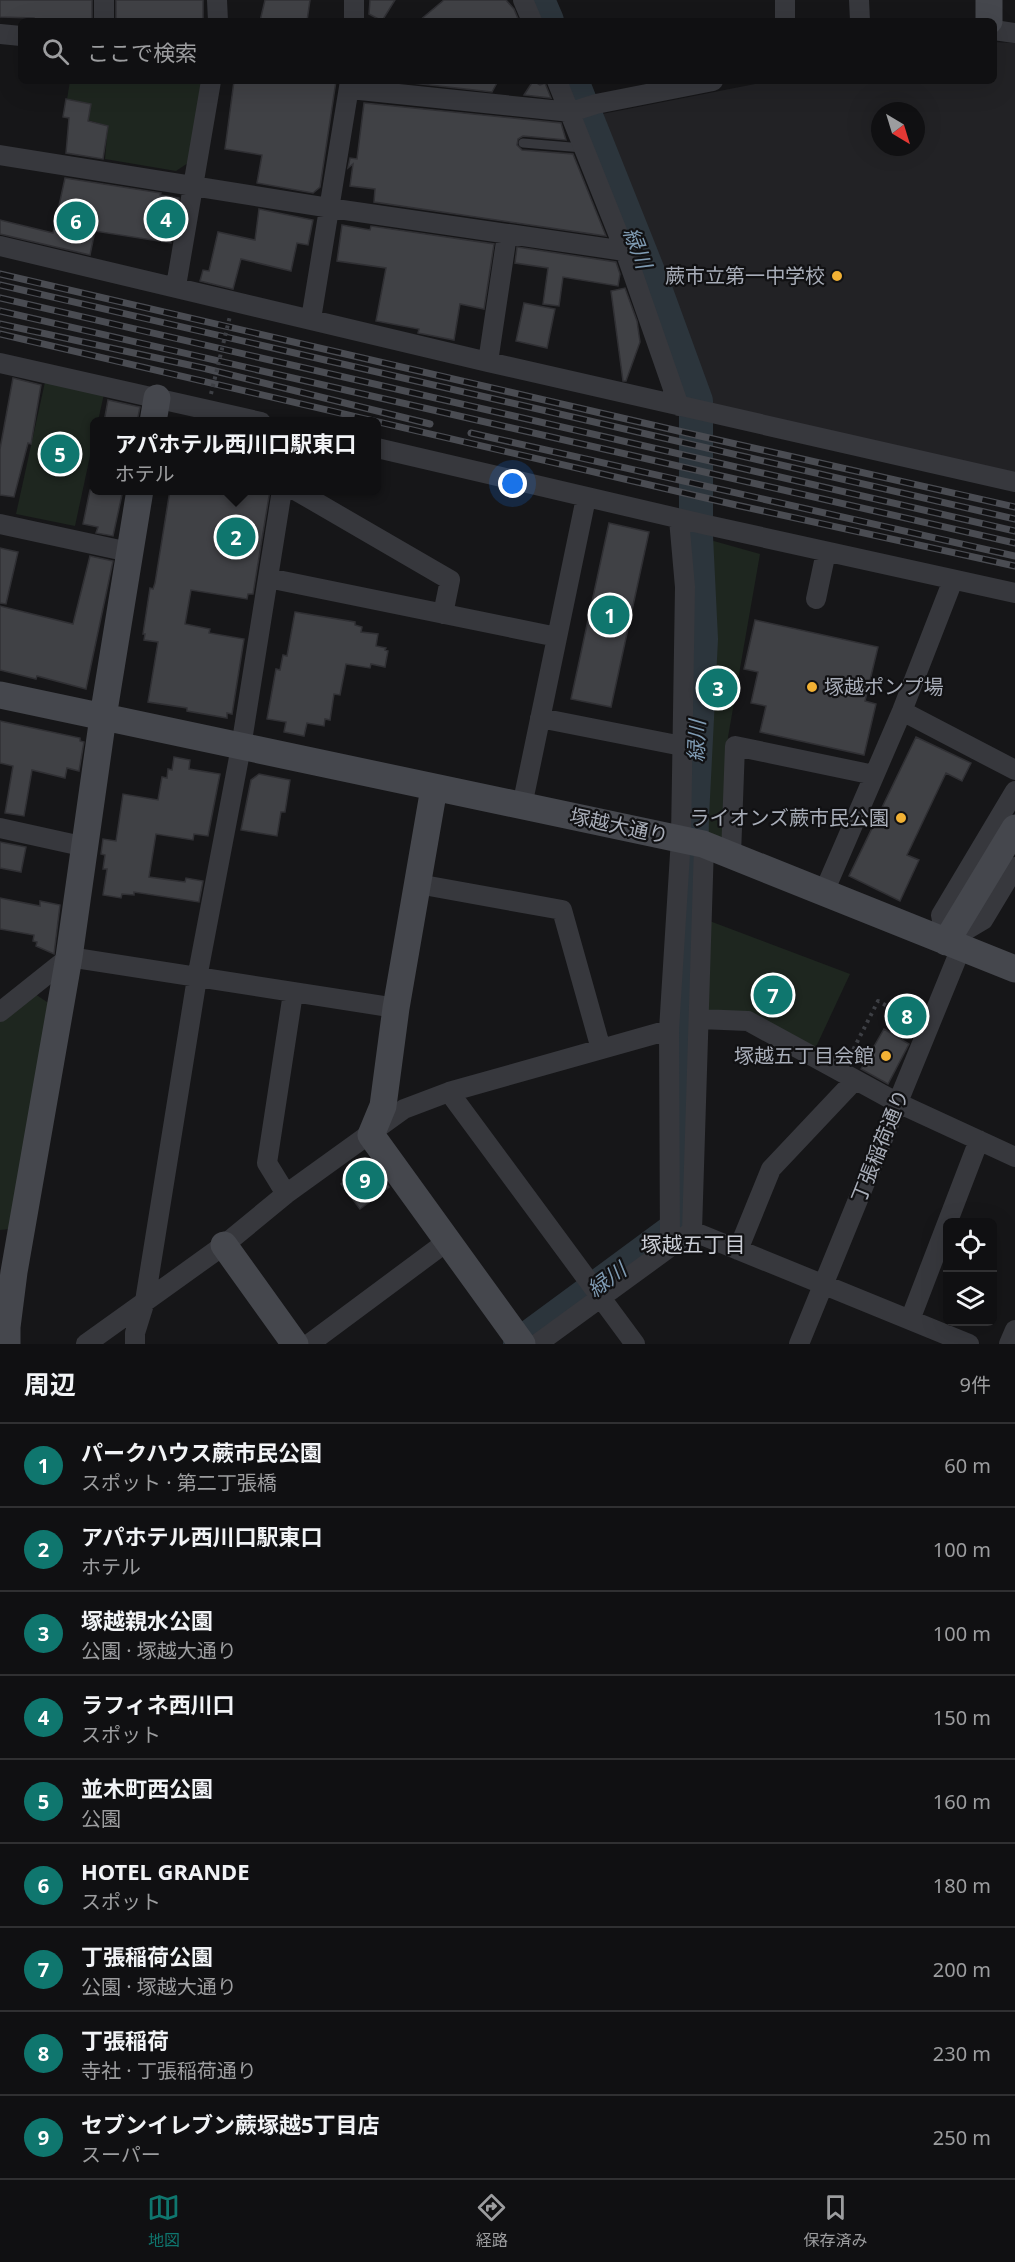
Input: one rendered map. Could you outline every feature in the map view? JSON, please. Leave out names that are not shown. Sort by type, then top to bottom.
[{"type":"street","points":[[104,0],[104,18]]},
{"type":"street","points":[[217,0],[218,18]]},
{"type":"street","points":[[354,0],[354,18]]},
{"type":"street","points":[[523,0],[531,18]]},
{"type":"street","points":[[784,18],[785,0]]},
{"type":"street","points":[[859,0],[860,18]]},
{"type":"street","points":[[989,0],[989,18]]},
{"type":"street","points":[[997,30],[1015,33]]},
{"type":"street","points":[[0,34],[18,36]]},
{"type":"street","points":[[176,286],[211,84]]},
{"type":"street","points":[[558,84],[625,251],[679,406]]},
{"type":"street","points":[[311,319],[350,85],[571,112],[596,104],[698,84]]},
{"type":"street","points":[[0,154],[330,208],[625,251]]},
{"type":"street","points":[[488,362],[507,235]]},
{"type":"street","points":[[0,246],[488,362],[1015,482]]},
{"type":"street","points":[[0,363],[155,410],[217,417]]},
{"type":"street","points":[[381,449],[586,498],[1015,593]]},
{"type":"street","points":[[7,1344],[7,1262],[69,957],[103,717],[139,495]]},
{"type":"street","points":[[135,1344],[135,1333],[145,1301],[197,978],[241,747],[281,495]]},
{"type":"street","points":[[305,495],[450,580],[443,614]]},
{"type":"street","points":[[522,806],[586,498]]},
{"type":"street","points":[[679,519],[685,587],[682,746],[693,842],[700,1019],[692,1231]]},
{"type":"street","points":[[0,524],[129,552]]},
{"type":"street","points":[[816,599],[826,552]]},
{"type":"street","points":[[268,578],[557,637]]},
{"type":"street","points":[[824,892],[902,711],[953,580]]},
{"type":"street","name":"塚越大通り","points":[[0,695],[693,842],[731,855],[1015,969]]},
{"type":"street","points":[[902,711],[1015,770]]},
{"type":"street","points":[[540,718],[682,746]]},
{"type":"street","points":[[731,855],[735,746],[874,775]]},
{"type":"street","points":[[371,1135],[383,1106],[396,1008],[434,788]]},
{"type":"street","points":[[954,945],[941,915],[1015,791]]},
{"type":"street","points":[[0,828],[86,847]]},
{"type":"street","points":[[954,945],[961,916],[1015,828]]},
{"type":"street","points":[[670,1246],[669,1030],[693,842]]},
{"type":"street","points":[[954,945],[983,920],[1015,867]]},
{"type":"street","points":[[418,884],[562,910],[601,1049]]},
{"type":"street","name":"丁張稲荷通り","points":[[799,1344],[898,1103],[954,945]]},
{"type":"street","points":[[0,1012],[69,957],[396,1008]]},
{"type":"street","points":[[286,1194],[267,1163],[293,993]]},
{"type":"street","points":[[700,1019],[748,1021],[898,1103],[1015,1157]]},
{"type":"street","points":[[86,1344],[224,1245],[286,1194],[371,1135],[404,1109],[449,1092],[669,1030]]},
{"type":"street","points":[[738,1250],[771,1169],[848,1076]]},
{"type":"street","points":[[449,1092],[635,1344]]},
{"type":"street","points":[[371,1135],[449,1240],[517,1338]]},
{"type":"street","points":[[910,1320],[979,1140]]},
{"type":"street","points":[[537,1344],[597,1292],[692,1231]]},
{"type":"street","points":[[692,1231],[969,1344]]},
{"type":"street","points":[[309,1344],[449,1240]]},
{"type":"street","points":[[224,1245],[296,1344]]},
{"type":"street","points":[[1010,1344],[1015,1330]]},
{"type":"lane","points":[[522,143],[585,148]]},
{"type":"path","points":[[211,394],[230,316]]},
{"type":"path","points":[[848,1076],[878,1001],[900,1013]]},
{"type":"shaded area","name":"蕨市立第一中学校","points":[[997,42],[1015,43],[1015,475],[709,405],[597,115],[756,84],[997,84]]},
{"type":"shaded area","points":[[70,84],[201,84],[188,163],[176,171],[105,159],[108,126],[88,120],[67,99]]},
{"type":"shaded area","points":[[45,382],[104,394],[99,417],[90,417],[90,456],[75,526],[16,514]]},
{"type":"shaded area","points":[[696,536],[760,554],[728,737],[722,841],[692,829],[701,639]]},
{"type":"shaded area","points":[[707,920],[850,974],[815,1049],[706,1015]]},
{"type":"shaded area","points":[[35,994],[50,1004],[9,1229],[0,1230],[0,1022]]},
{"type":"building","points":[[0,0],[92,0],[92,18],[0,17]]},
{"type":"building","points":[[116,0],[203,0],[203,18],[116,18]]},
{"type":"building","points":[[265,0],[310,0],[307,18],[261,18]]},
{"type":"building","points":[[370,0],[395,0],[384,18],[376,18],[369,14]]},
{"type":"building","points":[[444,0],[506,0],[518,18],[423,18]]},
{"type":"building","points":[[234,84],[336,84],[320,187],[313,193],[257,183],[262,155],[225,149]]},
{"type":"building","points":[[421,84],[496,84],[492,92]]},
{"type":"building","points":[[531,84],[545,84],[551,98],[524,95]]},
{"type":"building","points":[[66,99],[91,104],[88,121],[108,126],[103,159],[66,153],[69,118],[63,117]]},
{"type":"building","points":[[364,103],[561,123],[566,140],[523,136],[518,139],[517,145],[522,150],[573,154],[606,236],[374,202],[375,189],[350,186],[353,164],[348,168],[350,158],[357,159]]},
{"type":"building","points":[[65,178],[161,193],[160,195],[179,198],[171,243],[95,231],[90,255],[0,234],[0,220],[53,233]]},
{"type":"building","points":[[259,209],[313,220],[308,245],[297,243],[291,271],[241,259],[233,289],[200,281],[203,270],[209,271],[218,232],[255,240]]},
{"type":"building","points":[[342,225],[370,230],[371,226],[494,244],[484,309],[460,304],[454,340],[418,333],[419,329],[376,321],[386,268],[337,261]]},
{"type":"building","points":[[517,247],[616,262],[620,274],[618,286],[563,277],[559,306],[543,304],[548,268],[515,263]]},
{"type":"building","points":[[625,288],[637,321],[640,342],[626,381],[623,381],[611,291]]},
{"type":"building","points":[[524,303],[555,309],[547,348],[516,341]]},
{"type":"building","points":[[13,378],[41,385],[31,444],[28,443],[14,497],[0,495],[0,449]]},
{"type":"building","points":[[108,400],[140,407],[138,417],[105,417]]},
{"type":"building","points":[[90,490],[90,495],[122,495],[113,536],[96,533],[98,527],[83,524]]},
{"type":"building","points":[[169,495],[269,495],[253,594],[248,594],[247,599],[191,590],[185,624],[210,629],[209,633],[244,639],[232,714],[227,713],[227,718],[187,711],[187,708],[148,702],[158,642],[144,640],[145,634],[143,634],[150,588],[153,589]]},
{"type":"building","points":[[609,523],[649,532],[611,707],[571,699]]},
{"type":"building","points":[[0,548],[18,552],[6,604],[0,603]]},
{"type":"building","points":[[90,556],[113,561],[86,689],[37,676],[36,679],[0,670],[0,606],[73,624]]},
{"type":"building","points":[[295,612],[355,622],[355,625],[362,627],[361,632],[378,634],[376,646],[386,648],[385,650],[388,651],[385,667],[371,664],[370,668],[346,664],[340,695],[334,694],[330,720],[325,719],[324,726],[307,723],[304,736],[284,732],[286,722],[267,719],[276,669],[280,670],[283,655],[287,656]]},
{"type":"building","name":"塚越ポンプ場","points":[[755,620],[878,647],[865,701],[876,704],[864,755],[760,732],[766,706],[751,703],[758,672],[744,669]]},
{"type":"building","points":[[0,721],[80,738],[80,741],[84,742],[79,771],[67,768],[65,778],[32,770],[24,816],[5,813],[13,766],[0,763]]},
{"type":"building","name":"ライオンズ蕨市民公園","points":[[916,737],[971,763],[962,781],[946,773],[907,855],[919,860],[900,901],[849,876]]},
{"type":"building","points":[[174,757],[190,760],[189,769],[220,774],[208,836],[194,834],[193,840],[156,834],[149,877],[185,882],[186,878],[203,881],[199,902],[134,892],[134,895],[122,894],[121,898],[103,895],[107,869],[103,869],[105,855],[101,854],[103,839],[116,841],[123,794],[158,800],[162,777],[167,778],[168,769],[172,770]]},
{"type":"building","points":[[259,774],[290,780],[285,812],[281,812],[277,836],[241,830],[251,780]]},
{"type":"building","points":[[0,842],[26,847],[21,872],[0,868]]},
{"type":"building","points":[[0,898],[40,906],[40,901],[60,905],[54,954],[36,946],[37,942],[33,941],[34,935],[0,929]]},
{"type":"building","name":"塚越五丁目会館","points":[[884,1029],[909,1044],[888,1084],[861,1069]]},
{"type":"building","points":[[367,1164],[373,1164],[389,1187],[360,1209],[341,1184]]},
{"type":"waterway","name":"緑川","points":[[538,0],[546,18]]},
{"type":"waterway","name":"緑川","points":[[520,1344],[680,1226],[689,1001],[692,817],[701,639],[696,536],[696,401],[657,294],[573,84]]},
{"type":"railway","points":[[0,274],[1015,507]]},
{"type":"railway","points":[[0,285],[1015,519]]},
{"type":"railway","points":[[0,298],[1015,531]]},
{"type":"railway","points":[[0,311],[1015,543]]},
{"type":"railway","points":[[0,324],[203,368],[430,424]]},
{"type":"railway","points":[[0,334],[357,417]]},
{"type":"railway","points":[[381,423],[736,505],[1015,566]]},
{"type":"railway","points":[[471,433],[1015,556]]},
{"type":"place","name":"ラフィネ西川口","points":[[166,219]]},
{"type":"place","name":"HOTEL GRANDE","points":[[76,221]]},
{"type":"place","name":"蕨市立第一中学校","points":[[837,276]]},
{"type":"place","name":"並木町西公園","points":[[60,454]]},
{"type":"place","name":"アパホテル西川口駅東口","points":[[236,537]]},
{"type":"place","name":"パークハウス蕨市民公園","points":[[610,615]]},
{"type":"place","name":"塚越ポンプ場","points":[[812,687]]},
{"type":"place","name":"塚越親水公園","points":[[718,688]]},
{"type":"place","name":"ライオンズ蕨市民公園","points":[[901,818]]},
{"type":"place","name":"丁張稲荷公園","points":[[773,995]]},
{"type":"place","name":"丁張稲荷","points":[[907,1016]]},
{"type":"place","name":"塚越五丁目会館","points":[[886,1056]]},
{"type":"place","name":"セブンイレブン蕨塚越5丁目店","points":[[365,1180]]},
{"type":"district","name":"塚越五丁目","points":[[693,1245]]}]
